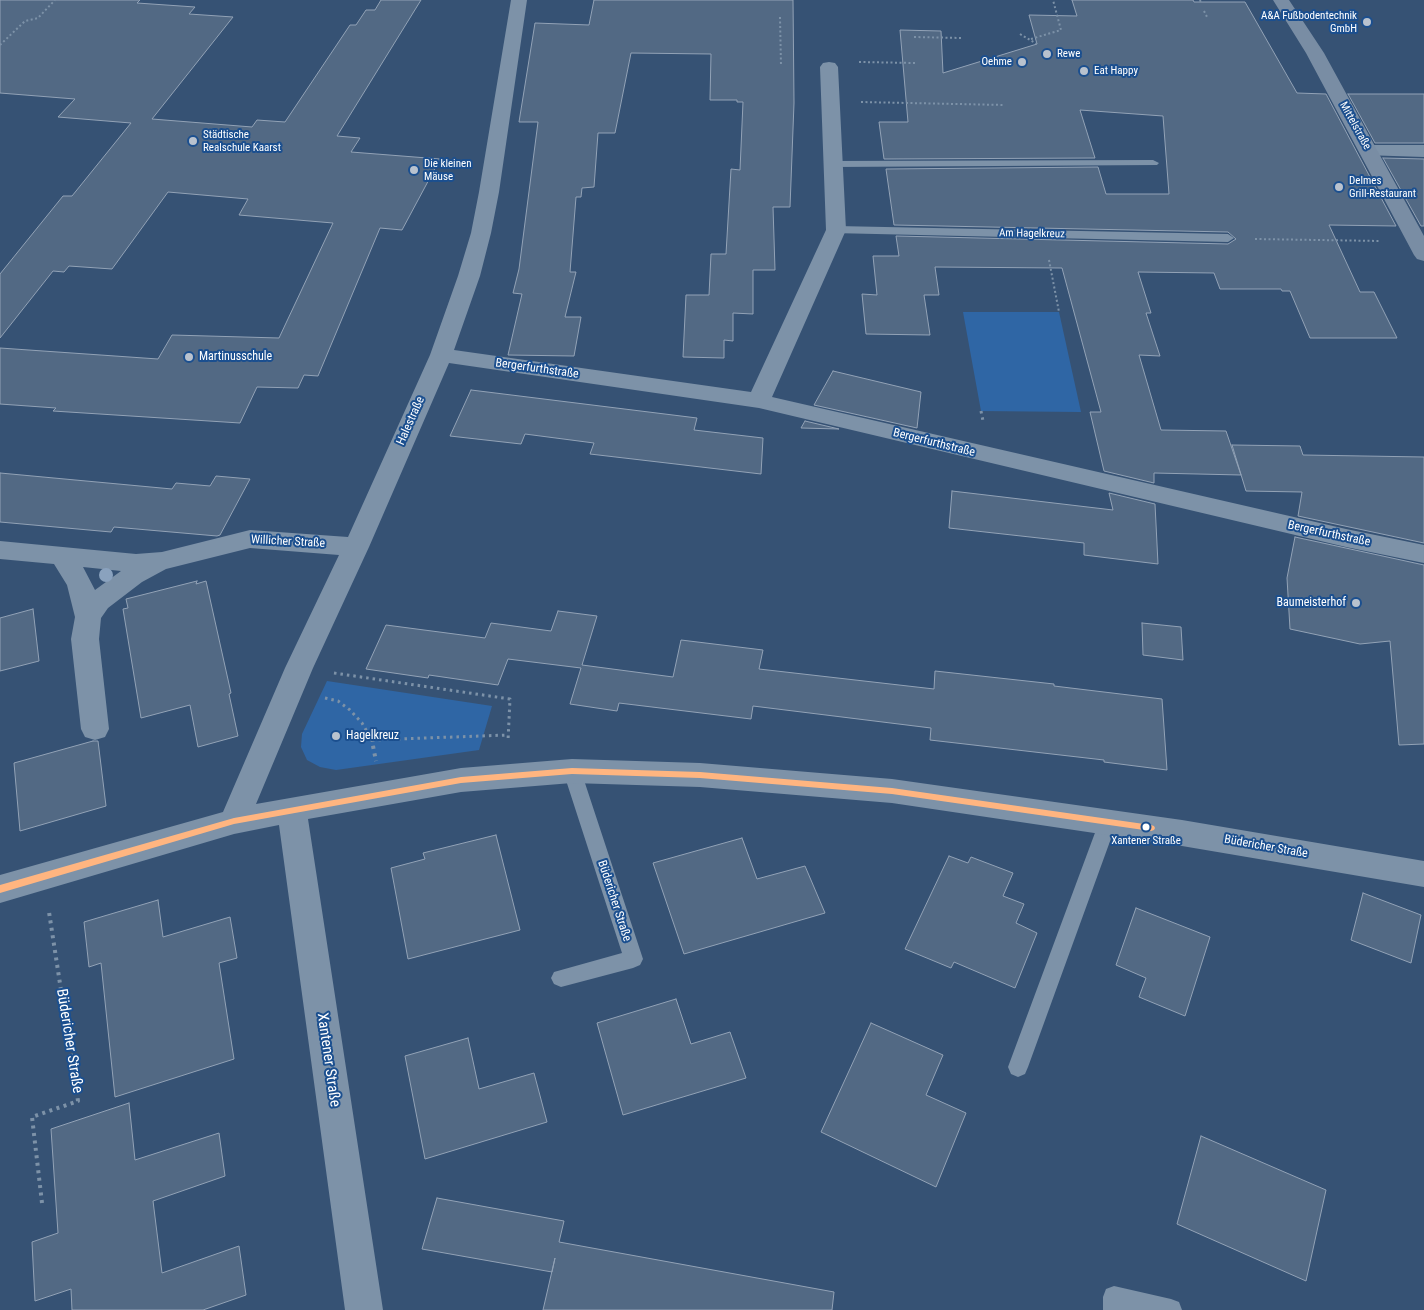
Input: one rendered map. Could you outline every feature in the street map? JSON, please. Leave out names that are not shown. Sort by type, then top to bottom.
[{"type":"street","name":"Halestraße","points":[[234,821],[299,668],[356,547],[441,355],[469,276],[481,233],[519,0]]},
{"type":"street","name":"Mittelstraße","points":[[1281,0],[1315,53],[1370,151],[1420,248]]},
{"type":"street","points":[[759,401],[836,230],[829,67]]},
{"type":"street","points":[[1370,151],[1424,151]]},
{"type":"street","name":"Bergerfurthstraße","points":[[441,355],[759,401],[1346,538],[1424,554]]},
{"type":"street","name":"Willicher Straße","points":[[0,550],[136,563],[162,561],[250,539],[356,547]]},
{"type":"street","points":[[63,557],[80,584],[88,617],[85,639],[95,729]]},
{"type":"street","name":"Willicher Straße","points":[[88,617],[99,601],[113,590],[134,575],[162,561]]},
{"type":"street","name":"Büdericher Straße","points":[[0,889],[234,821],[461,780],[572,771],[700,775],[892,791],[1108,822],[1424,874]]},
{"type":"street","name":"Xantener Straße","points":[[292,810],[364,1310]]},
{"type":"lane","points":[[833,164],[1153,163]]},
{"type":"lane","name":"Am Hagelkreuz","points":[[836,230],[1228,238]]},
{"type":"lane","name":"Büdericher Straße","points":[[561,978],[634,959],[572,771]]},
{"type":"lane","points":[[1018,1067],[1108,822]]},
{"type":"lane","points":[[1114,1310],[1114,1297],[1171,1310]]},
{"type":"path","points":[[0,45],[25,20],[38,18],[55,0]]},
{"type":"path","points":[[1030,40],[1061,30],[1053,0]]},
{"type":"path","points":[[1204,11],[1208,19]]},
{"type":"path","points":[[780,17],[781,66]]},
{"type":"path","points":[[1020,34],[1037,44]]},
{"type":"path","points":[[914,37],[962,38]]},
{"type":"path","points":[[829,67],[845,61],[915,63]]},
{"type":"path","points":[[830,102],[1004,106]]},
{"type":"path","points":[[1044,234],[1059,312]]},
{"type":"path","points":[[1228,238],[1420,248]]},
{"type":"path","points":[[299,668],[510,699],[507,776]]},
{"type":"path","points":[[289,691],[338,701],[356,716],[372,740],[376,756],[378,794]]},
{"type":"path","points":[[372,740],[508,735]]},
{"type":"path","name":"Büdericher Straße","points":[[42,1203],[32,1117],[78,1101],[44,876]]},
{"type":"shaded area","points":[[963,312],[1059,312],[1081,412],[981,411]]},
{"type":"shaded area","points":[[327,681],[492,706],[479,750],[336,770],[320,767],[307,760],[301,747],[302,734]]},
{"type":"building","points":[[0,0],[140,0],[137,3],[195,7],[189,14],[233,17],[152,119],[252,127],[257,120],[285,122],[350,25],[356,25],[366,10],[375,10],[381,0],[421,0],[337,136],[360,138],[351,152],[440,159],[402,230],[380,228],[318,376],[304,375],[298,388],[257,387],[240,423],[53,411],[56,408],[0,404],[0,348],[158,359],[172,335],[279,338],[333,223],[239,215],[248,199],[168,192],[112,269],[69,266],[64,272],[53,271],[0,338],[0,274],[63,196],[72,196],[131,123],[58,117],[75,99],[0,93]]},
{"type":"building","points":[[594,0],[793,0],[794,103],[790,207],[773,207],[775,270],[753,270],[753,314],[733,313],[733,341],[724,340],[724,358],[683,357],[686,295],[709,295],[711,254],[726,254],[731,169],[740,170],[743,102],[737,102],[737,100],[710,100],[711,54],[631,53],[615,133],[598,133],[594,187],[582,188],[581,197],[576,197],[570,272],[576,272],[565,317],[581,317],[574,356],[508,355],[522,294],[513,293],[519,269],[538,122],[519,122],[535,23],[589,25]]},
{"type":"building","points":[[1072,0],[1245,2],[1297,93],[1326,94],[1396,226],[1329,225],[1360,292],[1374,292],[1397,338],[1310,338],[1290,291],[1282,291],[1281,289],[1220,289],[1214,273],[1138,272],[1151,313],[1146,313],[1160,356],[1139,355],[1161,430],[1226,431],[1241,475],[1154,473],[1154,483],[1104,471],[1090,412],[1101,412],[1062,268],[935,267],[939,295],[924,295],[930,335],[866,334],[862,294],[877,295],[873,256],[899,256],[896,236],[1228,244],[1236,239],[1228,232],[894,225],[886,169],[1098,167],[1106,194],[1169,194],[1163,116],[1080,110],[1095,158],[884,159],[879,122],[908,122],[900,30],[941,31],[943,73],[1037,44],[1029,15],[1077,16]]},
{"type":"building","points":[[1348,94],[1424,94],[1424,143],[1375,143]]},
{"type":"building","points":[[1383,158],[1424,159],[1424,226],[1421,226]]},
{"type":"building","points":[[833,371],[921,392],[917,428],[814,405]]},
{"type":"building","points":[[471,390],[697,418],[694,430],[763,438],[761,474],[590,454],[594,443],[525,434],[521,444],[450,436]]},
{"type":"building","points":[[805,421],[839,429],[801,428]]},
{"type":"building","points":[[1232,445],[1300,446],[1303,455],[1424,457],[1424,543],[1298,516],[1302,492],[1246,491]]},
{"type":"building","points":[[0,473],[172,489],[176,483],[210,486],[216,476],[250,479],[220,535],[217,536],[114,527],[111,532],[0,522]]},
{"type":"building","points":[[952,491],[1113,510],[1109,493],[1155,504],[1158,564],[1084,555],[1084,543],[949,528]]},
{"type":"building","name":"Baumeisterhof","points":[[1295,537],[1424,565],[1424,744],[1399,745],[1390,641],[1360,644],[1290,629],[1287,578]]},
{"type":"building","points":[[197,581],[196,584],[206,581],[231,693],[229,694],[238,736],[198,747],[190,705],[141,718],[123,609],[128,608],[126,599]]},
{"type":"building","points":[[33,609],[39,661],[0,671],[0,618]]},
{"type":"building","points":[[558,611],[597,616],[582,665],[673,677],[681,640],[763,650],[759,669],[934,689],[935,671],[1054,684],[1054,686],[1162,699],[1167,770],[1104,762],[1104,760],[930,740],[931,728],[753,706],[751,719],[619,703],[617,711],[570,704],[581,668],[508,659],[498,685],[429,675],[428,678],[366,669],[386,625],[485,638],[491,623],[551,631]]},
{"type":"building","points":[[1142,623],[1181,627],[1183,660],[1143,655]]},
{"type":"building","points":[[98,741],[106,806],[20,831],[14,763]]},
{"type":"building","points":[[496,835],[520,930],[408,959],[391,868],[425,859],[423,853]]},
{"type":"building","points":[[742,838],[757,879],[805,866],[825,913],[684,954],[653,863]]},
{"type":"building","points":[[949,856],[968,863],[971,857],[1013,873],[1003,896],[1024,904],[1016,923],[1037,933],[1015,988],[954,962],[951,968],[905,949]]},
{"type":"building","points":[[1363,893],[1421,915],[1411,963],[1351,940]]},
{"type":"building","points":[[158,900],[163,937],[230,917],[237,958],[219,963],[234,1059],[115,1097],[101,963],[89,967],[84,922]]},
{"type":"building","points":[[1136,908],[1210,937],[1185,1016],[1139,997],[1146,978],[1116,965]]},
{"type":"building","points":[[676,999],[691,1044],[730,1032],[746,1078],[623,1115],[597,1023]]},
{"type":"building","points":[[871,1023],[943,1055],[926,1095],[966,1113],[936,1187],[821,1132]]},
{"type":"building","points":[[468,1038],[479,1089],[534,1073],[547,1122],[425,1159],[405,1056]]},
{"type":"building","points":[[129,1103],[135,1160],[219,1133],[225,1176],[153,1201],[162,1273],[239,1246],[246,1295],[203,1310],[72,1310],[71,1289],[35,1301],[32,1242],[58,1233],[51,1129]]},
{"type":"building","points":[[1201,1136],[1326,1190],[1306,1281],[1177,1224]]},
{"type":"building","points":[[437,1198],[564,1221],[559,1242],[834,1292],[832,1310],[543,1310],[552,1272],[422,1249]]},
{"type":"transit line","points":[[0,889],[234,821],[461,780],[572,771],[700,775],[892,791],[1151,828]]},
{"type":"place","name":"A&A Fußbodentechnik GmbH","points":[[1367,22]]},
{"type":"place","name":"Rewe","points":[[1047,54]]},
{"type":"place","name":"Oehme","points":[[1022,62]]},
{"type":"place","name":"Eat Happy","points":[[1084,71]]},
{"type":"place","name":"Städtische Realschule Kaarst","points":[[193,141]]},
{"type":"place","name":"Die kleinen Mäuse","points":[[414,170]]},
{"type":"place","name":"Delmes Grill-Restaurant","points":[[1339,187]]},
{"type":"place","name":"Martinusschule","points":[[189,357]]},
{"type":"place","name":"Baumeisterhof","points":[[1356,603]]},
{"type":"place","name":"Hagelkreuz","points":[[336,736]]},
{"type":"place","name":"Xantener Straße","points":[[1146,827]]}]
